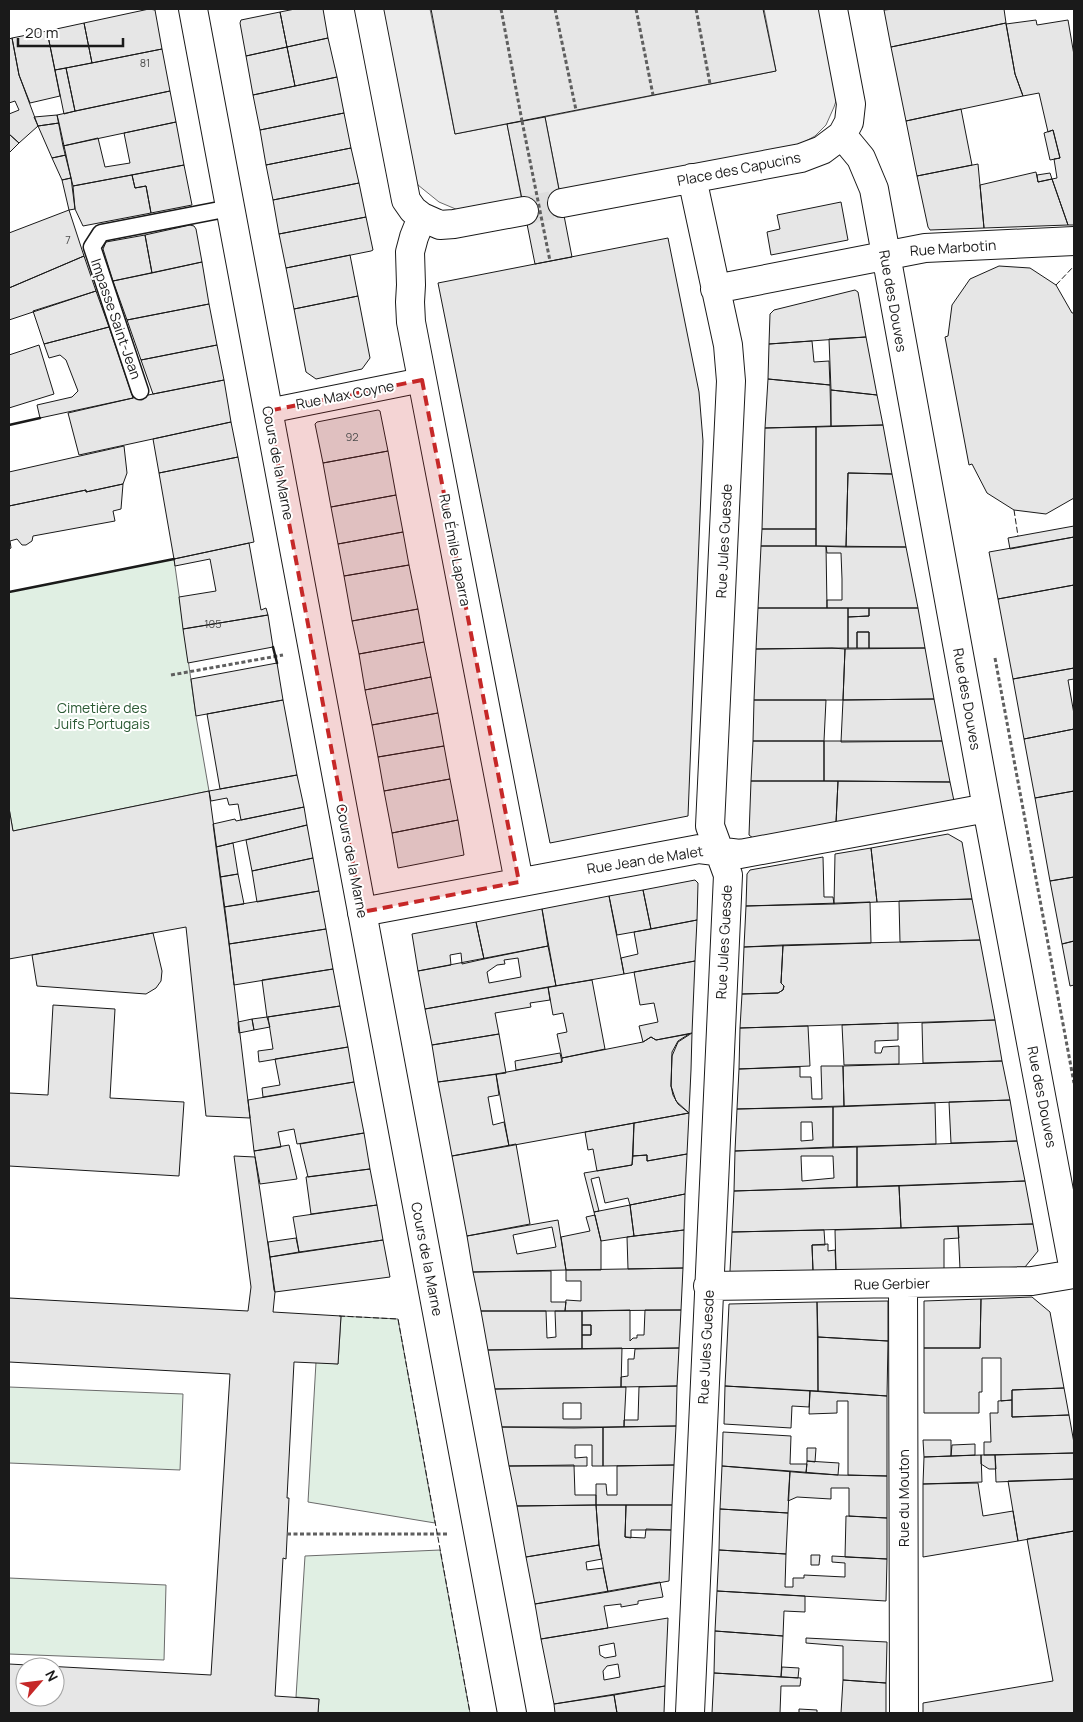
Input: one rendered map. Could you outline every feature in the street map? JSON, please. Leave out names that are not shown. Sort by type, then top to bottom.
[{"type":"street","name":"Cours de la Marne","points":[[193,9],[512,1713]]},
{"type":"street","points":[[369,9],[406,200],[422,217],[440,225],[524,211]]},
{"type":"street","points":[[833,9],[851,104],[849,122],[842,135]]},
{"type":"street","name":"Place des Capucins","points":[[562,203],[801,158],[822,150],[842,135]]},
{"type":"street","name":"Rue des Douves","points":[[842,135],[861,158],[874,189],[1074,1272]]},
{"type":"street","name":"Rue Jules Guesde","points":[[690,1713],[728,875],[710,826],[732,381],[728,345],[692,178]]},
{"type":"street","name":"Rue Émile Laparra","points":[[422,217],[410,252],[411,322],[520,882]]},
{"type":"street","name":"Rue Marbotin","points":[[715,288],[925,248],[1074,241]]},
{"type":"street","name":"Rue Max Coyne","points":[[268,411],[422,380]]},
{"type":"street","name":"Rue Jean de Malet","points":[[362,912],[699,849],[740,854],[987,808]]},
{"type":"street","name":"Rue Gerbier","points":[[708,1286],[1032,1282],[1074,1272]]},
{"type":"street","name":"Rue du Mouton","points":[[903,1284],[904,1713]]},
{"type":"lane","name":"Impasse Saint-Jean","points":[[140,391],[92,247],[100,233],[230,208]]},
{"type":"path","points":[[501,9],[550,261]]},
{"type":"path","points":[[555,9],[576,110]]},
{"type":"path","points":[[636,9],[653,95]]},
{"type":"path","points":[[696,9],[710,84]]},
{"type":"path","points":[[171,675],[313,649]]},
{"type":"path","points":[[287,1534],[437,1534]]},
{"type":"highlighted area","points":[[422,380],[519,882],[362,912],[268,411]]},
{"type":"green space","name":"Cimetière des Juifs Portugais","points":[[174,559],[196,716],[209,791],[13,831],[9,808],[9,592]]},
{"type":"green space","points":[[341,1316],[398,1319],[435,1523],[308,1502],[316,1362],[338,1364]]},
{"type":"green space","points":[[9,1387],[183,1394],[180,1470],[9,1463]]},
{"type":"green space","points":[[440,1550],[470,1713],[318,1713],[319,1699],[296,1697],[305,1556]]},
{"type":"green space","points":[[9,1578],[166,1585],[164,1660],[9,1654]]},
{"type":"shaded area","points":[[379,9],[430,9],[455,134],[507,124],[522,201],[458,210],[439,202],[418,185],[413,175]]},
{"type":"shaded area","points":[[764,9],[821,9],[837,98],[826,125],[815,136],[795,147],[560,194],[545,117],[776,71]]},
{"type":"building","points":[[149,9],[155,10],[162,49],[92,63],[84,23]]},
{"type":"building","points":[[295,9],[323,9],[328,38],[287,47],[280,12]]},
{"type":"building","points":[[431,9],[763,9],[776,71],[455,134]]},
{"type":"building","points":[[1004,9],[1006,23],[891,47],[884,10]]},
{"type":"building","points":[[280,12],[287,47],[246,56],[241,20]]},
{"type":"building","points":[[1036,20],[1037,25],[1068,20],[1074,55],[1074,225],[1068,225],[1052,179],[1057,178],[1054,159],[1060,158],[1053,130],[1048,132],[1039,93],[1023,96],[1015,74],[1006,24]]},
{"type":"building","points":[[84,23],[92,63],[55,70],[47,31]]},
{"type":"building","points":[[1006,23],[1015,74],[1023,96],[906,121],[891,47]]},
{"type":"building","points":[[47,31],[60,96],[30,103],[19,75],[12,38]]},
{"type":"building","points":[[12,38],[19,75],[38,126],[19,143],[9,134],[9,114],[19,110],[15,101],[9,103],[9,39]]},
{"type":"building","points":[[328,38],[337,77],[295,86],[287,47]]},
{"type":"building","points":[[287,47],[295,86],[253,95],[246,56]]},
{"type":"building","points":[[162,49],[170,91],[75,111],[66,68]]},
{"type":"building","points":[[66,68],[75,111],[64,114],[55,70]]},
{"type":"building","points":[[337,77],[344,113],[260,130],[253,95]]},
{"type":"building","points":[[170,91],[176,122],[63,146],[57,115]]},
{"type":"building","points":[[961,109],[972,165],[917,176],[906,121]]},
{"type":"building","points":[[344,113],[351,148],[266,165],[260,130]]},
{"type":"building","points":[[57,115],[59,123],[38,126],[34,117]]},
{"type":"building","points":[[545,117],[572,257],[535,264],[507,124]]},
{"type":"building","points":[[176,122],[184,165],[73,186],[63,146],[98,138],[105,167],[130,163],[124,133]]},
{"type":"building","points":[[59,123],[66,155],[52,158],[38,126]]},
{"type":"building","points":[[1053,130],[1060,158],[1050,160],[1044,133]]},
{"type":"building","points":[[9,134],[19,143],[9,153]]},
{"type":"building","points":[[351,148],[359,183],[273,200],[266,165]]},
{"type":"building","points":[[66,155],[71,178],[62,180],[52,158]]},
{"type":"building","points":[[978,164],[984,228],[930,230],[917,176]]},
{"type":"building","points":[[184,165],[192,205],[151,213],[146,186],[135,188],[132,175]]},
{"type":"building","points":[[1036,172],[1038,182],[1052,179],[1068,225],[984,228],[980,185]]},
{"type":"building","points":[[1050,173],[1052,179],[1038,182],[1037,175]]},
{"type":"building","points":[[132,175],[135,188],[146,186],[151,213],[83,226],[75,209],[73,186]]},
{"type":"building","points":[[71,178],[75,209],[69,210],[62,180]]},
{"type":"building","points":[[359,183],[366,217],[279,234],[273,200]]},
{"type":"building","points":[[841,202],[848,240],[771,255],[767,232],[780,229],[777,215]]},
{"type":"building","points":[[69,210],[84,256],[9,288],[9,233]]},
{"type":"building","points":[[366,217],[373,250],[286,268],[279,234]]},
{"type":"building","points":[[190,225],[196,229],[202,262],[152,273],[145,235]]},
{"type":"building","points":[[145,235],[152,273],[113,281],[103,249],[106,242]]},
{"type":"building","points":[[668,238],[699,392],[703,441],[688,816],[550,843],[438,283]]},
{"type":"building","points":[[350,255],[358,296],[294,309],[286,268]]},
{"type":"building","points":[[84,256],[96,291],[9,320],[9,288]]},
{"type":"building","points":[[202,262],[209,304],[127,320],[113,281]]},
{"type":"building","points":[[999,266],[1030,268],[1056,285],[1072,313],[1074,313],[1074,498],[1046,514],[1014,510],[987,493],[972,464],[969,465],[945,337],[948,336],[952,305],[970,279]]},
{"type":"building","points":[[855,290],[858,292],[866,337],[769,344],[770,314],[774,310]]},
{"type":"building","points":[[96,291],[109,327],[44,344],[33,311]]},
{"type":"building","points":[[358,296],[370,358],[362,369],[316,379],[306,372],[294,309]]},
{"type":"building","points":[[209,304],[217,345],[141,360],[127,320]]},
{"type":"building","points":[[109,327],[133,398],[40,418],[37,405],[72,397],[78,391],[66,360],[60,355],[49,358],[44,344]]},
{"type":"building","points":[[866,337],[877,395],[831,390],[829,339]]},
{"type":"building","points":[[812,341],[814,362],[829,361],[830,385],[768,379],[769,344]]},
{"type":"building","points":[[39,345],[54,394],[9,408],[9,355]]},
{"type":"building","points":[[217,345],[224,380],[153,394],[141,360]]},
{"type":"building","points":[[768,379],[830,385],[831,426],[765,428]]},
{"type":"building","points":[[224,380],[231,422],[79,455],[68,413]]},
{"type":"building","points":[[831,390],[877,395],[883,425],[831,426]]},
{"type":"building","points":[[380,411],[388,451],[323,463],[315,424],[317,422]]},
{"type":"building","points":[[231,422],[238,457],[159,473],[153,439]]},
{"type":"building","points":[[883,425],[892,474],[848,473],[846,547],[816,546],[816,427]]},
{"type":"building","points":[[816,427],[816,529],[762,529],[765,428]]},
{"type":"building","points":[[124,446],[127,473],[123,484],[9,506],[9,472]]},
{"type":"building","points":[[388,451],[396,495],[331,507],[323,463]]},
{"type":"building","points":[[238,457],[254,542],[174,559],[159,473]]},
{"type":"building","points":[[848,473],[892,474],[906,547],[846,547]]},
{"type":"building","points":[[123,484],[121,509],[113,511],[115,521],[33,536],[32,541],[26,545],[22,545],[17,539],[10,541],[11,548],[9,549],[9,506]]},
{"type":"building","points":[[396,495],[403,532],[338,544],[331,507]]},
{"type":"building","points":[[1074,526],[1074,537],[1010,549],[1008,538]]},
{"type":"building","points":[[762,529],[816,529],[816,546],[761,546]]},
{"type":"building","points":[[403,532],[409,565],[344,576],[338,544]]},
{"type":"building","points":[[1074,537],[1074,585],[998,599],[989,552]]},
{"type":"building","points":[[249,543],[261,610],[266,608],[268,615],[183,629],[179,597],[216,591],[210,559],[175,566],[174,559]]},
{"type":"building","points":[[761,546],[826,546],[827,608],[758,608]]},
{"type":"building","points":[[826,546],[906,547],[918,608],[827,608],[827,600],[842,600],[842,579],[841,553],[827,553]]},
{"type":"building","points":[[409,565],[418,609],[352,621],[344,576]]},
{"type":"building","points":[[1074,585],[1074,668],[1013,679],[998,599]]},
{"type":"building","points":[[758,608],[848,608],[848,648],[756,649]]},
{"type":"building","points":[[848,608],[869,608],[869,616],[848,617]]},
{"type":"building","points":[[869,608],[918,608],[925,648],[869,648],[869,632],[857,632],[857,648],[848,648],[848,617],[869,616]]},
{"type":"building","points":[[418,609],[424,642],[359,654],[352,621]]},
{"type":"building","points":[[268,615],[273,647],[188,663],[183,629]]},
{"type":"building","points":[[857,632],[869,632],[869,648],[857,648]]},
{"type":"building","points":[[424,642],[431,677],[365,690],[359,654]]},
{"type":"building","points":[[925,648],[934,699],[843,700],[845,649]]},
{"type":"building","points":[[756,649],[845,649],[843,700],[754,700]]},
{"type":"building","points":[[277,663],[283,700],[196,716],[191,679]]},
{"type":"building","points":[[1074,668],[1074,679],[1068,680],[1074,714],[1074,729],[1024,739],[1013,679]]},
{"type":"building","points":[[431,677],[438,713],[372,725],[365,690]]},
{"type":"building","points":[[934,699],[942,741],[841,742],[843,700]]},
{"type":"building","points":[[283,700],[297,775],[220,789],[207,714]]},
{"type":"building","points":[[754,700],[826,700],[824,741],[753,741]]},
{"type":"building","points":[[438,713],[444,746],[378,757],[372,725]]},
{"type":"building","points":[[1074,729],[1074,791],[1035,798],[1024,739]]},
{"type":"building","points":[[753,741],[824,741],[824,781],[751,781]]},
{"type":"building","points":[[824,741],[942,741],[950,782],[824,781]]},
{"type":"building","points":[[444,746],[450,779],[384,791],[378,757]]},
{"type":"building","points":[[297,775],[304,807],[241,820],[238,804],[229,805],[227,798],[211,801],[209,791]]},
{"type":"building","points":[[450,779],[458,820],[392,833],[384,791]]},
{"type":"building","points":[[751,781],[838,781],[836,823],[753,838],[749,835]]},
{"type":"building","points":[[838,781],[950,782],[954,801],[836,823]]},
{"type":"building","points":[[209,791],[250,1118],[206,1116],[186,927],[9,959],[9,808],[13,831]]},
{"type":"building","points":[[1074,791],[1074,877],[1050,881],[1035,798]]},
{"type":"building","points":[[304,807],[307,825],[216,847],[213,824]]},
{"type":"building","points":[[458,820],[464,855],[398,868],[392,833]]},
{"type":"building","points":[[307,825],[313,858],[252,871],[246,840]]},
{"type":"building","points":[[948,834],[962,842],[972,899],[877,902],[871,848]]},
{"type":"building","points":[[233,843],[238,874],[220,877],[216,847]]},
{"type":"building","points":[[871,848],[877,902],[834,904],[835,854]]},
{"type":"building","points":[[823,857],[824,897],[833,897],[834,904],[746,906],[747,874],[750,870]]},
{"type":"building","points":[[313,858],[319,891],[257,902],[252,871]]},
{"type":"building","points":[[238,874],[244,904],[224,907],[220,877]]},
{"type":"building","points":[[1074,877],[1074,941],[1062,944],[1050,881]]},
{"type":"building","points":[[695,880],[698,883],[697,920],[651,929],[643,890]]},
{"type":"building","points":[[643,890],[651,929],[617,935],[609,896]]},
{"type":"building","points":[[319,891],[326,929],[229,944],[224,907]]},
{"type":"building","points":[[609,896],[624,974],[556,986],[542,909]]},
{"type":"building","points":[[972,899],[980,940],[900,942],[899,901]]},
{"type":"building","points":[[870,902],[871,943],[744,947],[746,906]]},
{"type":"building","points":[[542,909],[548,946],[484,959],[476,922]]},
{"type":"building","points":[[697,920],[695,961],[624,974],[621,958],[638,954],[634,932]]},
{"type":"building","points":[[476,922],[484,959],[462,964],[461,953],[450,955],[451,965],[418,971],[412,934]]},
{"type":"building","points":[[326,929],[333,969],[234,985],[229,944]]},
{"type":"building","points":[[153,933],[162,971],[161,981],[156,988],[146,994],[37,986],[32,955]]},
{"type":"building","points":[[980,940],[995,1020],[740,1028],[742,994],[778,993],[783,990],[784,986],[781,983],[783,945]]},
{"type":"building","points":[[1074,941],[1074,985],[1070,986],[1062,944]]},
{"type":"building","points":[[783,945],[781,983],[784,986],[783,990],[778,993],[742,994],[744,947]]},
{"type":"building","points":[[548,946],[556,986],[425,1009],[418,971]],"holes":[[[518,958],[521,977],[489,983],[487,972],[497,965],[505,964],[504,960]]]},
{"type":"building","points":[[695,961],[692,1033],[656,1040],[651,1037],[643,1042],[639,1026],[658,1022],[654,1003],[640,1005],[634,972]]},
{"type":"building","points":[[333,969],[340,1006],[267,1017],[262,980]]},
{"type":"building","points":[[592,980],[605,1049],[562,1058],[557,1034],[567,1032],[563,1013],[553,1015],[548,987]]},
{"type":"building","points":[[548,987],[550,1000],[530,1003],[531,1007],[495,1013],[499,1034],[432,1045],[425,1009]]},
{"type":"building","points":[[53,1005],[115,1009],[110,1098],[184,1102],[179,1176],[9,1166],[9,1093],[48,1095]]},
{"type":"building","points":[[340,1006],[348,1047],[259,1062],[258,1051],[273,1049],[268,1017]]},
{"type":"building","points":[[267,1017],[270,1027],[254,1030],[252,1019]]},
{"type":"building","points":[[252,1019],[254,1030],[239,1033],[238,1022]]},
{"type":"building","points":[[995,1020],[1002,1061],[923,1063],[922,1023]]},
{"type":"building","points":[[898,1023],[898,1040],[875,1041],[875,1053],[881,1053],[883,1047],[899,1046],[899,1064],[844,1065],[842,1025]]},
{"type":"building","points":[[808,1026],[810,1066],[739,1069],[740,1028]]},
{"type":"building","points":[[692,1033],[689,1113],[678,1104],[673,1095],[671,1086],[672,1056],[678,1042]]},
{"type":"building","points":[[499,1034],[506,1073],[438,1082],[432,1045]]},
{"type":"building","points":[[689,1034],[678,1041],[672,1052],[671,1086],[676,1101],[689,1113],[509,1146],[496,1074],[562,1062],[562,1058],[643,1042],[651,1037],[656,1040]]},
{"type":"building","points":[[348,1047],[354,1082],[263,1097],[262,1088],[280,1085],[275,1059]]},
{"type":"building","points":[[560,1053],[562,1062],[516,1070],[515,1061]]},
{"type":"building","points":[[1002,1061],[1010,1100],[844,1106],[843,1066]]},
{"type":"building","points":[[821,1066],[843,1066],[844,1106],[737,1109],[739,1069],[800,1067],[800,1077],[811,1077],[812,1099],[822,1099]]},
{"type":"building","points":[[496,1074],[499,1095],[488,1097],[493,1125],[504,1122],[509,1146],[452,1156],[438,1082]]},
{"type":"building","points":[[354,1082],[364,1133],[297,1144],[294,1129],[278,1132],[281,1147],[254,1151],[248,1100]]},
{"type":"building","points":[[1010,1100],[1017,1141],[951,1143],[949,1102]]},
{"type":"building","points":[[935,1103],[936,1144],[833,1147],[833,1107]]},
{"type":"building","points":[[833,1107],[833,1147],[735,1151],[737,1109]],"holes":[[[801,1122],[812,1122],[813,1140],[801,1141]]]},
{"type":"building","points":[[689,1113],[687,1154],[647,1161],[647,1155],[633,1156],[634,1123]]},
{"type":"building","points":[[634,1123],[632,1165],[597,1171],[593,1149],[588,1150],[585,1132]]},
{"type":"building","points":[[364,1133],[370,1169],[308,1177],[300,1144]]},
{"type":"building","points":[[1017,1141],[1025,1181],[857,1187],[857,1147]]},
{"type":"building","points":[[516,1144],[530,1224],[467,1236],[452,1156]]},
{"type":"building","points":[[289,1145],[297,1179],[260,1184],[254,1151]]},
{"type":"building","points":[[857,1147],[857,1187],[734,1191],[735,1151]],"holes":[[[801,1156],[833,1156],[834,1178],[802,1181]]]},
{"type":"building","points":[[687,1154],[685,1194],[630,1205],[628,1198],[605,1203],[599,1177],[591,1179],[599,1211],[594,1212],[584,1173],[632,1165],[633,1156],[647,1155],[647,1161]]},
{"type":"building","points":[[234,1156],[255,1157],[275,1292],[273,1312],[341,1316],[338,1364],[294,1362],[286,1559],[283,1558],[275,1696],[319,1699],[318,1713],[9,1713],[9,1664],[15,1664],[15,1707],[65,1707],[65,1667],[211,1675],[230,1374],[9,1362],[9,1298],[248,1311],[251,1287]]},
{"type":"building","points":[[370,1169],[377,1205],[311,1214],[306,1177]]},
{"type":"building","points":[[1025,1181],[1033,1224],[901,1228],[899,1186]]},
{"type":"building","points":[[899,1186],[901,1228],[732,1232],[734,1191]]},
{"type":"building","points":[[685,1194],[684,1230],[634,1236],[630,1205]]},
{"type":"building","points":[[377,1205],[383,1240],[299,1252],[293,1217]]},
{"type":"building","points":[[630,1205],[634,1236],[601,1241],[594,1212]]},
{"type":"building","points":[[595,1215],[601,1241],[601,1270],[566,1270],[561,1237],[590,1231],[586,1217]]},
{"type":"building","points":[[558,1220],[566,1270],[473,1272],[467,1236]],"holes":[[[552,1227],[556,1247],[517,1254],[513,1235]]]},
{"type":"building","points":[[1033,1224],[1038,1251],[1025,1267],[960,1269],[958,1226]]},
{"type":"building","points":[[958,1226],[959,1238],[944,1239],[944,1269],[836,1271],[835,1230]]},
{"type":"building","points":[[684,1230],[683,1268],[628,1269],[627,1237]]},
{"type":"building","points":[[824,1230],[825,1245],[812,1245],[813,1271],[732,1273],[730,1271],[732,1232]]},
{"type":"building","points":[[296,1238],[299,1252],[270,1257],[268,1242]]},
{"type":"building","points":[[383,1240],[390,1277],[275,1292],[274,1290],[270,1257]]},
{"type":"building","points":[[828,1244],[828,1251],[835,1250],[836,1271],[813,1271],[812,1245]]},
{"type":"building","points":[[683,1268],[681,1310],[565,1311],[566,1300],[581,1301],[581,1281],[566,1281],[566,1270]]},
{"type":"building","points":[[551,1271],[551,1302],[566,1302],[565,1311],[481,1311],[473,1272]]},
{"type":"building","points":[[1032,1297],[1050,1312],[1064,1388],[1012,1390],[1012,1400],[1001,1401],[1001,1358],[982,1358],[982,1392],[979,1392],[979,1413],[924,1413],[924,1348],[980,1348],[981,1299]]},
{"type":"building","points":[[981,1299],[980,1348],[924,1348],[924,1301]]},
{"type":"building","points":[[888,1301],[888,1341],[818,1337],[817,1302]]},
{"type":"building","points":[[817,1302],[818,1391],[725,1386],[729,1304]]},
{"type":"building","points":[[630,1310],[630,1341],[633,1338],[637,1338],[637,1335],[644,1335],[645,1310],[681,1310],[679,1348],[582,1349],[582,1335],[591,1335],[591,1325],[582,1325],[582,1311]]},
{"type":"building","points":[[481,1311],[546,1311],[547,1338],[556,1337],[555,1311],[582,1311],[582,1349],[488,1350]]},
{"type":"building","points":[[582,1325],[591,1325],[591,1335],[582,1335]]},
{"type":"building","points":[[818,1337],[888,1341],[887,1396],[818,1391]]},
{"type":"building","points":[[622,1348],[621,1387],[495,1389],[488,1350]]},
{"type":"building","points":[[679,1348],[677,1386],[621,1387],[621,1377],[628,1376],[628,1359],[634,1359],[635,1349]]},
{"type":"building","points":[[677,1386],[676,1426],[624,1427],[624,1420],[638,1420],[639,1387]]},
{"type":"building","points":[[725,1386],[810,1391],[809,1407],[792,1406],[791,1428],[724,1424]]},
{"type":"building","points":[[626,1387],[624,1427],[502,1427],[495,1389]],"holes":[[[563,1403],[581,1403],[581,1419],[563,1419]]]},
{"type":"building","points":[[1064,1388],[1069,1415],[1012,1417],[1012,1390]]},
{"type":"building","points":[[810,1391],[887,1396],[887,1476],[848,1475],[848,1401],[837,1401],[837,1413],[809,1414]]},
{"type":"building","points":[[1012,1400],[1012,1417],[1069,1415],[1074,1453],[984,1455],[984,1442],[991,1442],[990,1413],[998,1413],[998,1401]]},
{"type":"building","points":[[676,1426],[674,1465],[603,1466],[603,1427]]},
{"type":"building","points":[[502,1427],[603,1427],[603,1466],[592,1466],[592,1445],[575,1445],[575,1458],[587,1457],[587,1466],[509,1466]]},
{"type":"building","points":[[723,1432],[791,1436],[790,1464],[807,1464],[806,1473],[722,1466]]},
{"type":"building","points":[[923,1440],[951,1440],[951,1456],[924,1457]]},
{"type":"building","points":[[975,1444],[975,1455],[951,1456],[952,1445]]},
{"type":"building","points":[[807,1448],[816,1448],[815,1462],[807,1461]]},
{"type":"building","points":[[1074,1453],[1074,1479],[996,1482],[995,1455]]},
{"type":"building","points":[[981,1455],[982,1482],[923,1484],[924,1457]]},
{"type":"building","points":[[981,1455],[995,1455],[996,1469],[989,1469],[981,1464]]},
{"type":"building","points":[[807,1461],[839,1463],[838,1475],[806,1473]]},
{"type":"building","points":[[574,1465],[575,1495],[596,1495],[596,1505],[517,1506],[509,1466]]},
{"type":"building","points":[[674,1465],[672,1505],[596,1505],[596,1484],[606,1484],[607,1495],[617,1495],[617,1466]]},
{"type":"building","points":[[722,1466],[790,1471],[788,1513],[720,1509]]},
{"type":"building","points":[[790,1471],[838,1475],[887,1476],[887,1518],[849,1516],[849,1488],[831,1488],[831,1499],[797,1497],[788,1501]]},
{"type":"building","points":[[1074,1479],[1074,1531],[1018,1541],[1008,1481]]},
{"type":"building","points":[[978,1483],[983,1516],[1013,1511],[1018,1541],[923,1557],[923,1484]]},
{"type":"building","points":[[596,1505],[599,1545],[526,1557],[517,1506]]},
{"type":"building","points":[[596,1505],[626,1505],[625,1537],[645,1538],[646,1529],[671,1530],[669,1581],[608,1592],[599,1545]]},
{"type":"building","points":[[626,1505],[672,1505],[671,1530],[631,1530],[631,1538],[625,1537]]},
{"type":"building","points":[[720,1509],[788,1513],[786,1554],[719,1550]]},
{"type":"building","points":[[846,1516],[887,1518],[887,1559],[845,1557]]},
{"type":"building","points":[[1074,1531],[1074,1713],[923,1713],[923,1703],[1053,1681],[1027,1539]]},
{"type":"building","points":[[599,1545],[602,1559],[586,1562],[587,1570],[603,1568],[608,1592],[535,1604],[526,1557]]},
{"type":"building","points":[[719,1550],[786,1554],[785,1587],[793,1587],[793,1578],[804,1578],[804,1575],[845,1577],[845,1563],[832,1562],[832,1556],[887,1559],[886,1601],[717,1591]]},
{"type":"building","points":[[811,1555],[820,1555],[819,1565],[811,1565]]},
{"type":"building","points":[[660,1582],[663,1597],[638,1601],[638,1604],[621,1607],[621,1604],[604,1606],[608,1628],[541,1639],[535,1604]]},
{"type":"building","points":[[717,1591],[805,1596],[805,1612],[784,1611],[783,1636],[715,1631]]},
{"type":"building","points":[[668,1618],[665,1686],[554,1704],[541,1639]],"holes":[[[614,1643],[616,1656],[605,1658],[600,1655],[599,1646]],[[618,1664],[620,1677],[604,1680],[603,1671],[607,1666]]]},
{"type":"building","points":[[715,1631],[783,1636],[781,1677],[714,1673]]},
{"type":"building","points":[[806,1638],[887,1642],[886,1683],[843,1680],[843,1646],[806,1643]]},
{"type":"building","points":[[782,1667],[799,1668],[798,1678],[781,1677]]},
{"type":"building","points":[[714,1673],[801,1678],[800,1686],[781,1686],[780,1713],[712,1713]]},
{"type":"building","points":[[843,1680],[886,1683],[886,1713],[841,1713]]},
{"type":"building","points":[[665,1686],[664,1713],[617,1713],[614,1695]]},
{"type":"building","points":[[614,1695],[617,1713],[555,1713],[554,1704]]},
{"type":"building","points":[[799,1709],[817,1710],[817,1713],[799,1713]]},
{"type":"tunnel","points":[[524,211],[562,203]]},
{"type":"fence","points":[[1056,285],[1074,266]]},
{"type":"fence","points":[[1014,510],[1018,536]]},
{"type":"fence","points":[[339,1316],[398,1319],[470,1713]]},
{"type":"wall","points":[[9,425],[40,418]]},
{"type":"wall","points":[[9,592],[174,559]]},
{"type":"wall","points":[[273,647],[277,663]]}]
